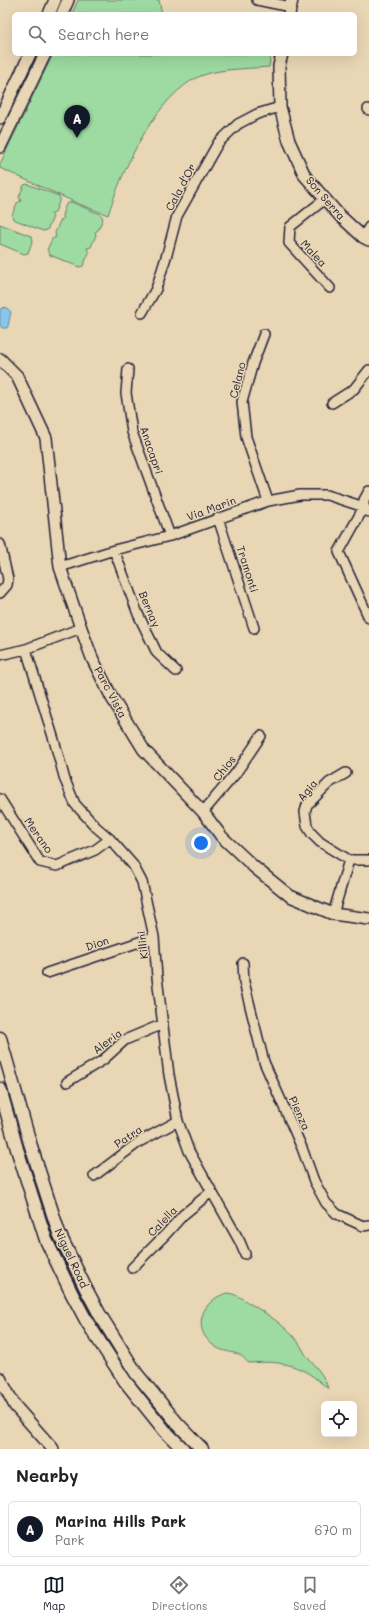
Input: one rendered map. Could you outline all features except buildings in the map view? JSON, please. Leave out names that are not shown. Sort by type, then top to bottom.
[{"type":"main road","name":"Niguel Road","points":[[0,1038],[30,1143],[59,1233],[85,1287],[100,1316],[136,1373],[178,1424],[202,1449]]},
{"type":"main road","name":"Niguel Road","points":[[0,1089],[17,1149],[46,1240],[72,1294],[87,1322],[125,1381],[165,1431],[183,1449]]},
{"type":"street","points":[[50,12],[55,0]]},
{"type":"street","points":[[63,12],[68,0]]},
{"type":"street","points":[[257,0],[291,7]]},
{"type":"street","points":[[0,118],[29,56]]},
{"type":"street","points":[[0,147],[44,56]]},
{"type":"street","name":"Son Serra","points":[[282,56],[280,66],[280,107],[289,141],[306,176],[325,199],[339,215],[367,235]]},
{"type":"street","name":"Cala d'Or","points":[[142,312],[156,289],[177,216],[218,143],[238,124],[257,114],[280,107]]},
{"type":"street","name":"Malea","points":[[325,199],[290,227],[289,244],[330,288]]},
{"type":"street","name":"Celano","points":[[264,334],[253,363],[242,402],[246,437],[268,501]]},
{"type":"street","name":"Parc Vista","points":[[0,359],[17,376],[46,438],[60,567],[92,658],[112,698],[144,750],[203,812],[222,838],[254,867],[290,896],[333,914],[369,919]]},
{"type":"street","name":"Anacapri","points":[[128,369],[126,393],[132,432],[170,536]]},
{"type":"street","points":[[332,403],[354,389],[369,370]]},
{"type":"street","points":[[369,491],[364,500],[366,510],[339,552],[369,618]]},
{"type":"street","name":"Via Marin","points":[[60,567],[114,550],[170,536],[268,501],[300,495],[327,495],[366,510]]},
{"type":"street","name":"Tramonti","points":[[218,518],[254,628]]},
{"type":"street","points":[[0,544],[8,579],[7,585],[0,593]]},
{"type":"street","name":"Bernay","points":[[114,550],[138,614],[157,653],[176,672]]},
{"type":"street","points":[[0,655],[26,650],[81,628]]},
{"type":"street","name":"Killini","points":[[26,650],[65,780],[75,804],[96,827],[110,839],[133,865],[146,883],[154,937],[157,977],[169,1075],[178,1121],[189,1151],[240,1242],[245,1254]]},
{"type":"street","name":"Chios","points":[[203,812],[236,773],[261,736]]},
{"type":"street","name":"Agia","points":[[346,773],[329,784],[319,793],[307,806],[305,812],[307,826],[312,834],[320,842],[349,860]]},
{"type":"street","name":"Merano","points":[[0,799],[40,862],[57,866],[94,850],[110,839]]},
{"type":"street","points":[[333,914],[349,860],[369,860]]},
{"type":"street","name":"Dion","points":[[47,973],[154,937]]},
{"type":"street","name":"Pienza","points":[[243,963],[244,982],[264,1062],[302,1148],[314,1181],[326,1203],[337,1214],[363,1226],[369,1225]]},
{"type":"street","name":"Aleria","points":[[67,1082],[103,1060],[125,1040],[163,1024]]},
{"type":"street","name":"Patra","points":[[94,1176],[139,1142],[178,1121]]},
{"type":"street","name":"Calella","points":[[132,1268],[183,1215],[212,1192]]},
{"type":"street","points":[[0,1378],[15,1406],[53,1449]]},
{"type":"green space","points":[[78,0],[159,0],[162,12],[73,12]]},
{"type":"green space","points":[[52,56],[271,56],[269,67],[209,73],[192,80],[177,91],[151,123],[140,141],[121,179],[108,215],[79,204],[0,168],[0,164]]},
{"type":"green space","points":[[27,184],[59,196],[60,199],[55,212],[51,214],[53,217],[47,230],[43,231],[13,219],[12,215],[17,203],[21,201],[19,197],[24,185]]},
{"type":"green space","points":[[71,202],[100,214],[103,218],[98,230],[95,232],[96,235],[91,247],[87,248],[89,253],[83,266],[79,267],[50,255],[47,250],[52,239],[56,237],[55,233],[60,221],[64,218],[62,215],[66,204]]},
{"type":"green space","points":[[0,224],[31,236],[33,239],[28,253],[24,254],[0,244]]},
{"type":"green space","points":[[227,1293],[244,1300],[282,1325],[298,1342],[320,1372],[328,1389],[310,1374],[301,1369],[272,1362],[249,1363],[240,1355],[219,1349],[213,1345],[202,1331],[202,1315],[211,1302]]},
{"type":"water","points":[[6,307],[11,312],[7,328],[2,328],[0,325],[0,309]]},
{"type":"place","name":"Marina Hills Park","points":[[77,138]]}]
